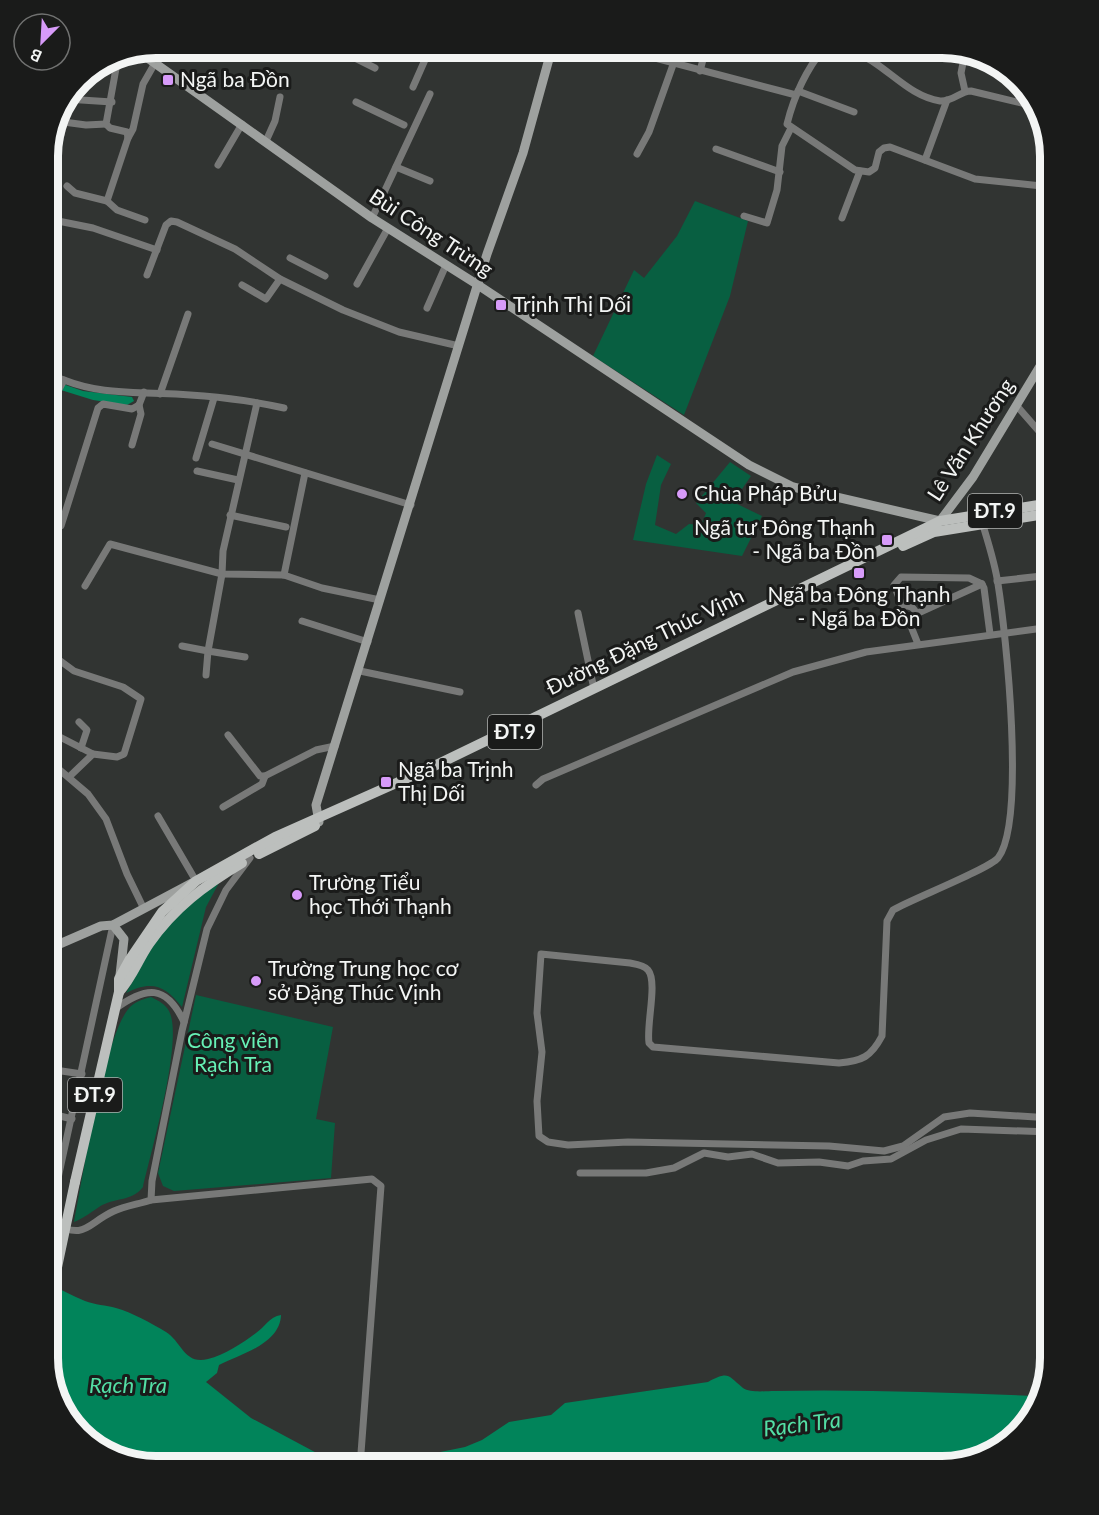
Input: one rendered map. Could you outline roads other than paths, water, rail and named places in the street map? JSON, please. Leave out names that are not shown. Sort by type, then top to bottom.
[{"type":"main road","name":"Đường Đặng Thúc Vịnh","points":[[119,992],[128,982],[158,930],[180,906],[211,881],[318,821],[940,526],[1040,505]]},
{"type":"main road","name":"Đường Đặng Thúc Vịnh","points":[[58,1262],[119,992],[119,979],[145,935],[162,912],[196,881],[275,837],[318,821],[465,757],[940,526],[1040,514]]},
{"type":"street","points":[[357,58],[375,68]]},
{"type":"street","points":[[413,87],[426,58]]},
{"type":"street","points":[[318,821],[316,805],[360,670],[478,285],[524,153],[549,58]]},
{"type":"street","name":"Bùi Công Trừng","points":[[149,59],[372,218],[478,285],[645,398],[772,478],[816,493],[940,526]]},
{"type":"street","points":[[662,59],[700,71],[797,93],[854,112]]},
{"type":"street","points":[[700,71],[703,59]]},
{"type":"street","points":[[816,59],[797,93],[787,124],[815,141],[830,155],[860,171],[869,172],[875,168],[879,153],[884,148],[890,147],[975,179],[1040,186]]},
{"type":"street","points":[[868,59],[912,92],[941,101],[965,91],[988,93],[1024,103]]},
{"type":"street","points":[[963,61],[961,73],[965,91]]},
{"type":"street","points":[[637,154],[649,132],[674,62]]},
{"type":"street","points":[[107,201],[143,84],[155,63]]},
{"type":"street","points":[[106,124],[112,102],[116,67]]},
{"type":"street","points":[[372,218],[430,94]]},
{"type":"street","points":[[266,141],[275,121],[280,97]]},
{"type":"street","points":[[77,100],[112,102]]},
{"type":"street","points":[[925,160],[947,100]]},
{"type":"street","points":[[356,102],[404,125]]},
{"type":"street","points":[[65,123],[106,124],[110,128],[126,132],[128,138]]},
{"type":"street","points":[[218,165],[242,124]]},
{"type":"street","points":[[744,216],[767,223],[780,171],[782,146],[791,128]]},
{"type":"street","points":[[716,149],[780,171]]},
{"type":"street","points":[[396,167],[430,181]]},
{"type":"street","points":[[842,218],[860,171]]},
{"type":"street","points":[[67,186],[75,193],[107,201],[117,210],[145,220]]},
{"type":"street","points":[[59,221],[93,228],[157,250]]},
{"type":"street","points":[[147,275],[166,225],[171,221],[177,222],[235,249],[280,279],[343,310],[399,332],[459,346]]},
{"type":"street","points":[[357,284],[388,228]]},
{"type":"street","points":[[290,258],[326,276]]},
{"type":"street","points":[[427,308],[446,265]]},
{"type":"street","points":[[242,285],[266,299],[280,279]]},
{"type":"street","points":[[160,394],[188,314]]},
{"type":"street","name":"Lê Văn Khương","points":[[940,526],[973,477],[1040,367]]},
{"type":"street","points":[[59,380],[109,392],[144,392],[214,398],[284,408]]},
{"type":"street","points":[[59,388],[63,382]]},
{"type":"street","points":[[132,445],[141,414],[139,405],[144,392]]},
{"type":"street","points":[[196,458],[214,398]]},
{"type":"street","points":[[206,675],[222,574],[223,551],[257,403]]},
{"type":"street","points":[[59,526],[61,526],[98,408],[103,404],[132,408],[139,405]]},
{"type":"street","points":[[1017,406],[1040,432]]},
{"type":"street","points":[[212,444],[228,447],[245,456],[411,505]]},
{"type":"street","points":[[197,471],[238,480]]},
{"type":"street","points":[[284,575],[305,473]]},
{"type":"street","points":[[230,515],[286,527]]},
{"type":"street","points":[[982,522],[998,581],[1004,632],[1012,731],[1009,835],[996,860],[892,910],[887,921],[882,1036],[875,1051],[861,1061],[839,1063],[653,1047],[648,1043],[647,1032],[652,982],[650,971],[630,963],[541,954],[537,1013],[542,1052],[539,1136],[557,1144],[829,1146],[884,1151],[903,1146],[944,1117],[970,1113],[1040,1117]]},
{"type":"street","points":[[85,585],[110,544],[222,574],[284,575],[322,588],[380,600]]},
{"type":"street","points":[[903,608],[894,585],[897,579],[904,576],[969,578],[982,584]]},
{"type":"street","points":[[998,581],[1040,576]]},
{"type":"street","points":[[982,584],[990,634]]},
{"type":"street","points":[[916,614],[982,584]]},
{"type":"street","points":[[911,607],[916,614],[916,619],[909,624],[901,622],[898,617],[903,608],[911,607]]},
{"type":"street","points":[[578,613],[594,689]]},
{"type":"street","points":[[302,621],[368,642]]},
{"type":"street","points":[[909,624],[918,644]]},
{"type":"street","points":[[536,784],[793,672],[866,652],[1040,628]]},
{"type":"street","points":[[182,646],[245,657]]},
{"type":"street","points":[[59,660],[74,671],[123,687],[141,699],[124,754],[117,757],[93,754],[59,736]]},
{"type":"street","points":[[360,670],[460,692]]},
{"type":"street","points":[[79,722],[87,730],[81,748]]},
{"type":"street","points":[[228,735],[260,776],[265,776],[316,750],[335,746]]},
{"type":"street","points":[[69,777],[93,754]]},
{"type":"street","points":[[58,768],[88,794],[106,819],[127,874],[143,907]]},
{"type":"street","points":[[223,807],[262,784],[265,776]]},
{"type":"street","points":[[58,944],[101,926],[112,925],[196,881],[158,816]]},
{"type":"street","points":[[151,1200],[152,1181],[184,1022],[207,929],[226,890],[250,858]]},
{"type":"street","points":[[112,925],[124,939],[119,979]]},
{"type":"street","points":[[58,1179],[112,925]]},
{"type":"street","points":[[115,1009],[142,992],[162,994],[174,1004],[184,1022]]},
{"type":"street","points":[[58,1071],[82,1074]]},
{"type":"street","points":[[58,1116],[72,1119]]},
{"type":"street","points":[[580,1173],[650,1173],[674,1167],[704,1153],[728,1157],[752,1154],[778,1163],[819,1162],[848,1166],[863,1161],[891,1159],[926,1140],[961,1130],[1040,1132]]},
{"type":"street","points":[[58,1225],[75,1232],[90,1228],[114,1210],[151,1200],[372,1179],[378,1182],[381,1186],[361,1453]]},
{"type":"water","points":[[59,383],[83,391],[132,397],[134,401],[127,405],[93,400],[59,389]]},
{"type":"water","name":"Rạch Tra","points":[[58,1288],[85,1301],[116,1308],[142,1318],[171,1336],[188,1356],[200,1360],[214,1357],[233,1348],[273,1318],[281,1315],[279,1325],[267,1341],[219,1365],[217,1373],[206,1382],[251,1418],[322,1456],[150,1456],[119,1449],[97,1436],[79,1418],[62,1384],[58,1358]]},
{"type":"water","name":"Rạch Tra","points":[[720,1376],[730,1377],[746,1390],[754,1391],[874,1391],[1033,1396],[1020,1418],[1002,1436],[980,1449],[955,1456],[421,1456],[465,1447],[482,1440],[509,1422],[551,1415],[565,1403],[708,1382]]},
{"type":"place","name":"Ngã ba Đồn","points":[[168,80]]},
{"type":"place","name":"Trịnh Thị Dối","points":[[501,305]]},
{"type":"place","name":"Chùa Pháp Bửu","points":[[682,494]]},
{"type":"place","name":"Ngã tư Đông Thạnh - Ngã ba Đồn","points":[[887,540]]},
{"type":"place","name":"Ngã ba Đông Thạnh - Ngã ba Đồn","points":[[859,573]]},
{"type":"place","name":"Ngã ba Trịnh Thị Dối","points":[[386,782]]},
{"type":"place","name":"Trường Tiểu học Thới Thạnh","points":[[297,895]]},
{"type":"place","name":"Trường Trung học cơ sở Đặng Thúc Vịnh","points":[[256,981]]},
{"type":"park label","name":"Công viên Rạch Tra","points":[[233,1053]]}]
